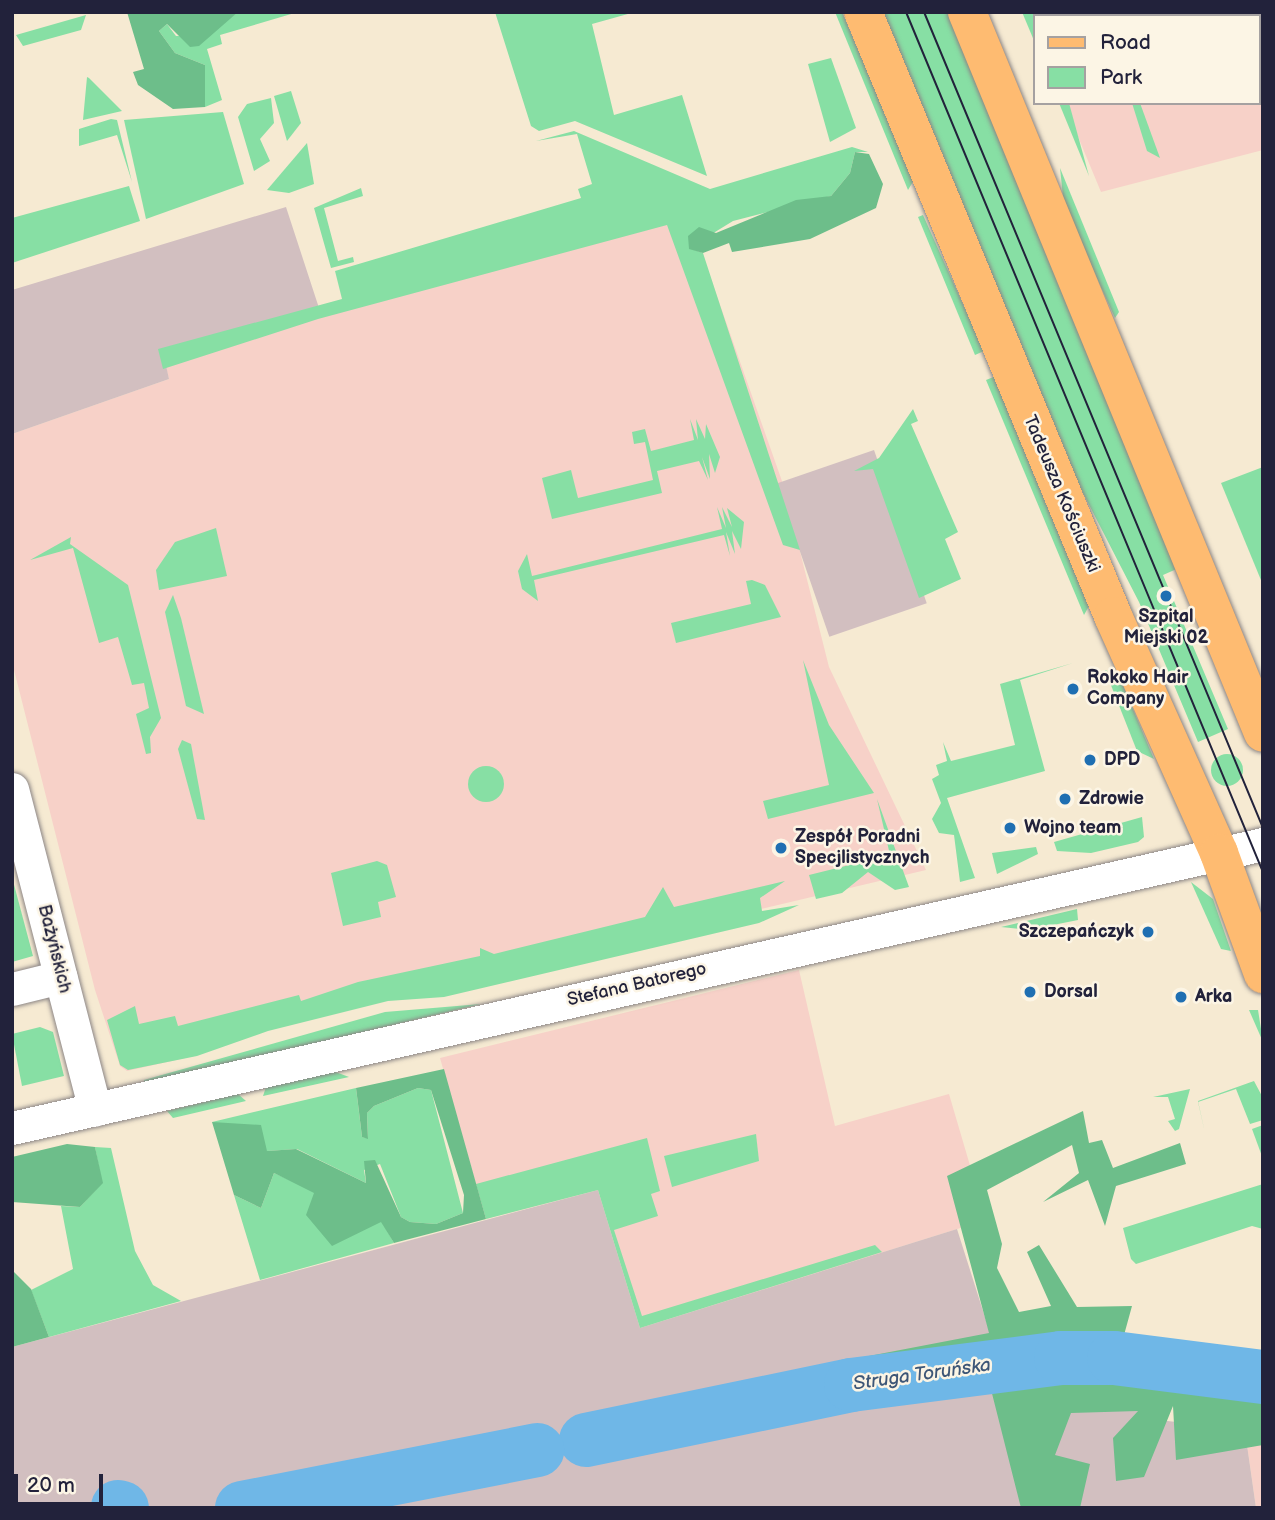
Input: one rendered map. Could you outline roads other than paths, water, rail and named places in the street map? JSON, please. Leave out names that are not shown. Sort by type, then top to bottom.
[{"type":"main road","name":"Tadeusza Kościuszki","points":[[863,12],[1113,616],[1219,853],[1263,974]]},
{"type":"main road","points":[[967,12],[1252,675],[1263,733]]},
{"type":"street","name":"Bażyńskich","points":[[12,789],[96,1109]]},
{"type":"street","name":"Stefana Batorego","points":[[12,1128],[1263,844]]},
{"type":"street","points":[[12,989],[61,977]]},
{"type":"waterway","name":"Struga Toruńska","points":[[586,1440],[851,1385],[1061,1358],[1114,1358],[1263,1377]]},
{"type":"waterway","name":"Struga Toruńska","points":[[242,1508],[537,1450]]},
{"type":"waterway","name":"Struga Toruńska","points":[[118,1507],[122,1508]]},
{"type":"tram line","points":[[906,12],[1263,872]]},
{"type":"tram line","points":[[924,12],[1263,828]]},
{"type":"place","name":"Szpital Miejski 02","points":[[1166,596]]},
{"type":"place","name":"Rokoko Hair Company","points":[[1073,689]]},
{"type":"place","name":"DPD","points":[[1090,760]]},
{"type":"place","name":"Zdrowie","points":[[1065,799]]},
{"type":"place","name":"Wojno team","points":[[1010,828]]},
{"type":"place","name":"Zespół Poradni Specjlistycznych","points":[[781,848]]},
{"type":"place","name":"Szczepańczyk","points":[[1148,932]]},
{"type":"place","name":"Dorsal","points":[[1030,992]]},
{"type":"place","name":"Arka","points":[[1181,997]]}]
